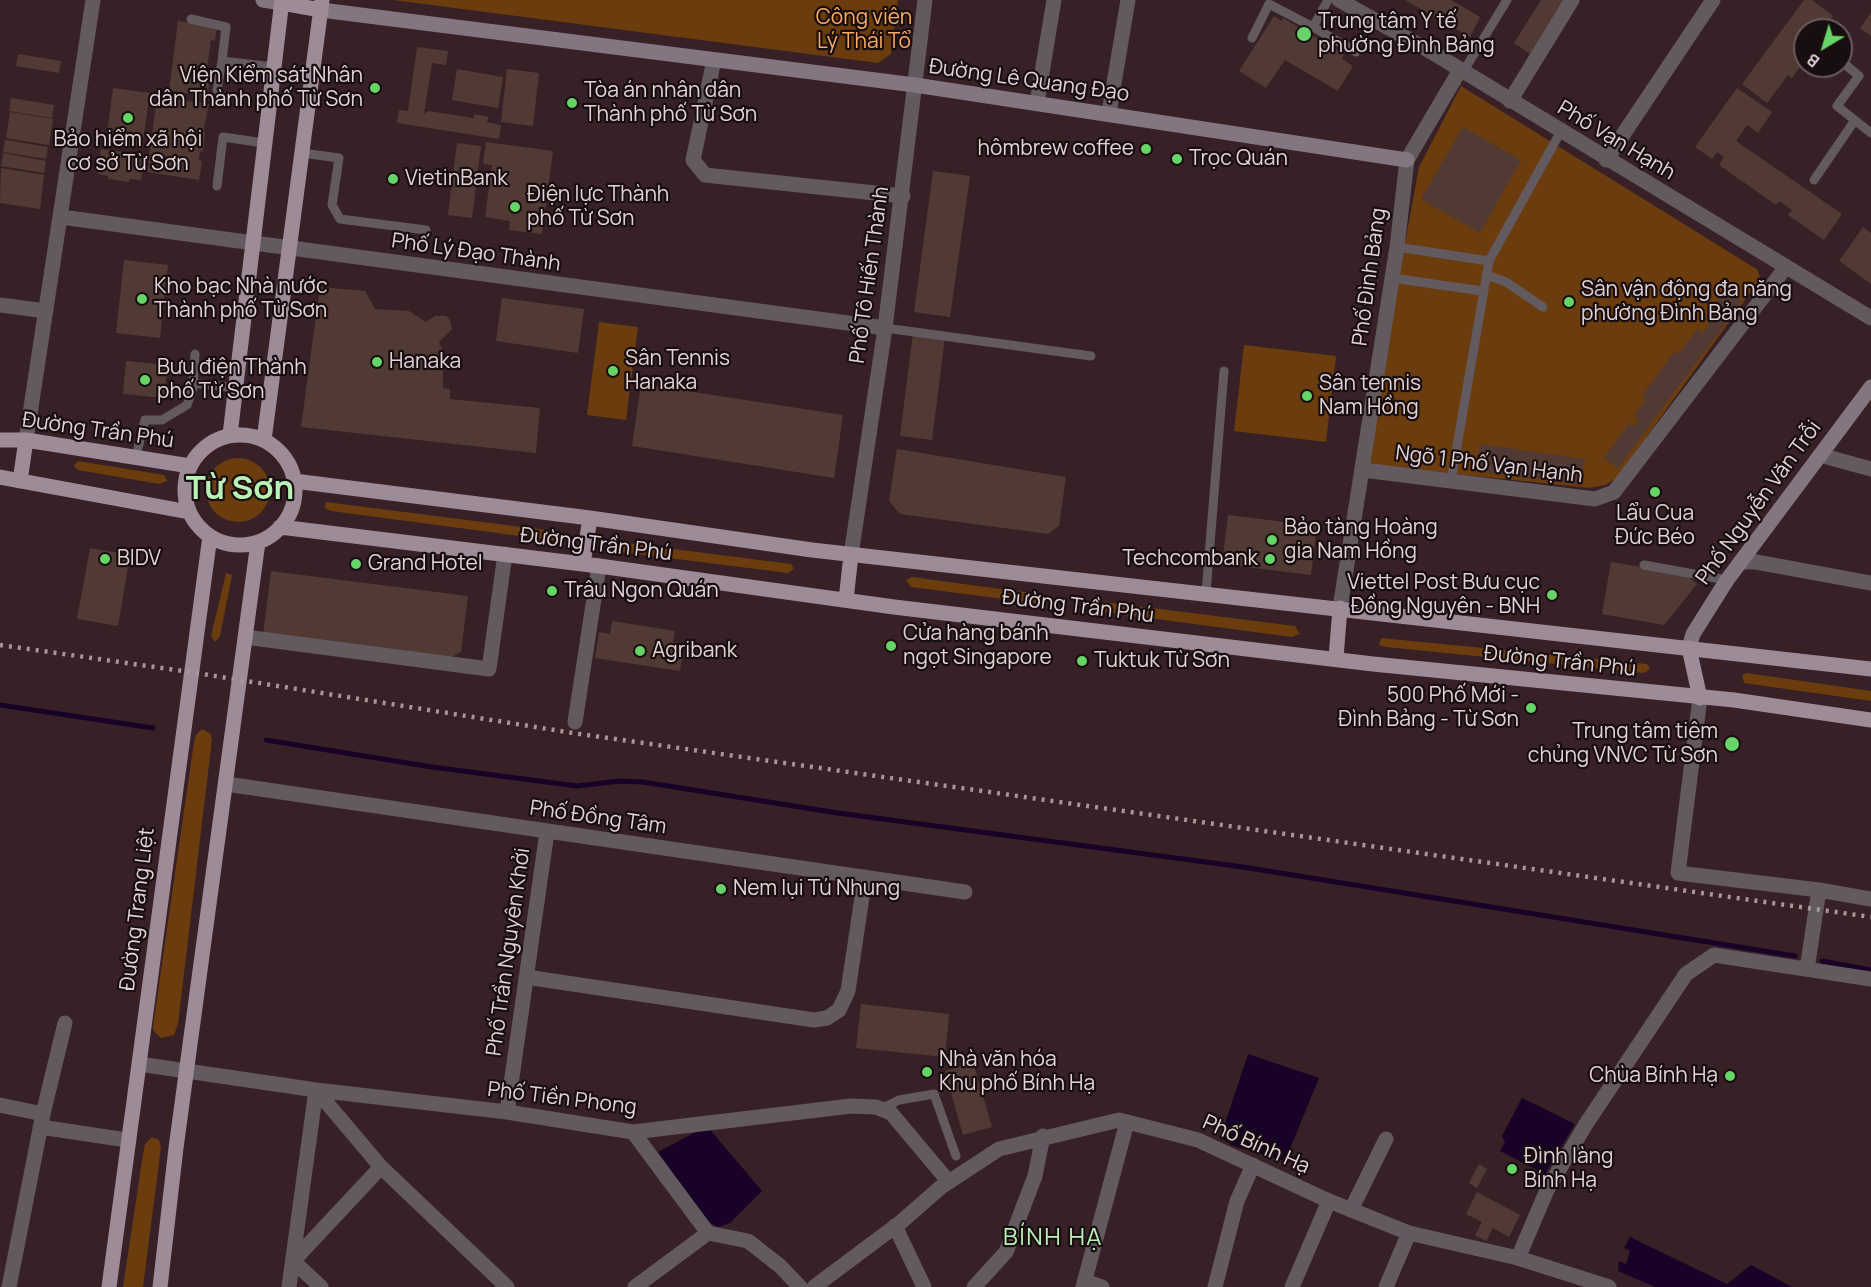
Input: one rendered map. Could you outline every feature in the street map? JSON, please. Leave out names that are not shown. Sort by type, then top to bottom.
[{"type":"main road","points":[[263,0],[322,5],[264,440]]},
{"type":"main road","points":[[230,435],[251,244],[282,2]]},
{"type":"main road","name":"Đường Lê Quang Đạo","points":[[322,5],[714,60],[915,85],[1407,160]]},
{"type":"main road","name":"Phố Nguyễn Văn Trỗi","points":[[1689,648],[1693,634],[1727,580],[1871,387]]},
{"type":"main road","points":[[230,435],[251,436],[264,440],[285,458],[294,481],[293,503],[280,527],[258,542],[233,544],[210,536],[197,525],[189,512],[184,487],[190,466],[208,444],[230,435]]},
{"type":"main road","name":"Đường Trần Phú","points":[[0,440],[26,440],[190,466]]},
{"type":"main road","points":[[20,481],[26,440]]},
{"type":"main road","points":[[0,477],[189,512]]},
{"type":"main road","name":"Đường Trần Phú","points":[[294,481],[590,518],[851,555],[1871,669]]},
{"type":"main road","points":[[590,518],[591,565]]},
{"type":"main road","name":"Đường Trần Phú","points":[[280,527],[591,565],[846,600],[1700,698],[1871,720]]},
{"type":"main road","name":"Đường Trang Liệt","points":[[109,1287],[210,536]]},
{"type":"main road","points":[[160,1287],[258,542]]},
{"type":"main road","points":[[846,600],[851,555]]},
{"type":"main road","points":[[1336,658],[1340,608]]},
{"type":"main road","points":[[1689,648],[1700,698]]},
{"type":"street","points":[[26,440],[93,0]]},
{"type":"street","name":"Phố Tô Hiến Thành","points":[[851,555],[903,196],[925,0]]},
{"type":"street","points":[[1036,103],[1054,0]]},
{"type":"street","points":[[1109,113],[1128,0]]},
{"type":"street","name":"Phố Vạn Hạnh","points":[[1339,0],[1871,318]]},
{"type":"street","points":[[1510,101],[1572,0]]},
{"type":"street","points":[[1606,160],[1713,0]]},
{"type":"street","points":[[714,60],[693,160],[705,175],[903,196]]},
{"type":"street","name":"Phố Đình Bảng","points":[[1340,608],[1397,247],[1407,160],[1461,71]]},
{"type":"street","name":"Phố Lý Đạo Thành","points":[[61,217],[290,250],[885,328]]},
{"type":"street","name":"Ngõ 1 Phố Vạn Hạnh","points":[[1363,470],[1595,500],[1614,492],[1786,267]]},
{"type":"street","points":[[0,304],[46,310]]},
{"type":"street","points":[[1820,455],[1871,469]]},
{"type":"street","points":[[245,637],[489,669],[505,555]]},
{"type":"street","points":[[1740,562],[1756,562],[1871,583]]},
{"type":"street","points":[[575,722],[591,565]]},
{"type":"street","points":[[1700,698],[1678,873],[1819,890],[1871,899]]},
{"type":"street","name":"Phố Đồng Tâm","points":[[226,784],[965,892]]},
{"type":"street","name":"Phố Trần Nguyên Khởi","points":[[507,1112],[547,832]]},
{"type":"street","points":[[526,977],[814,1020],[827,1018],[839,1010],[848,991],[865,877]]},
{"type":"street","points":[[1807,969],[1819,890]]},
{"type":"street","points":[[1518,1258],[1547,1190],[1586,1124],[1686,974],[1714,955],[1871,979]]},
{"type":"street","points":[[9,1287],[41,1121],[65,1023]]},
{"type":"street","name":"Phố Tiền Phong","points":[[139,1064],[316,1090],[507,1112],[633,1132],[850,1106],[881,1109]]},
{"type":"street","points":[[316,1090],[381,1167],[507,1287]]},
{"type":"street","points":[[289,1287],[316,1090]]},
{"type":"street","points":[[0,1105],[41,1121],[127,1140]]},
{"type":"street","points":[[881,1109],[891,1113],[898,1120],[949,1182]]},
{"type":"street","name":"Phố Bính Hạ","points":[[814,1287],[949,1182],[999,1149],[1043,1136],[1119,1120],[1198,1140],[1329,1201],[1409,1233],[1518,1258],[1609,1287]]},
{"type":"street","points":[[1102,1287],[1084,1284],[1127,1122]]},
{"type":"street","points":[[633,1132],[708,1233],[748,1241],[780,1266],[800,1287]]},
{"type":"street","points":[[974,1287],[1006,1251],[1035,1176],[1043,1136]]},
{"type":"street","points":[[1351,1210],[1386,1139]]},
{"type":"street","points":[[1215,1287],[1237,1202],[1253,1166]]},
{"type":"street","points":[[293,1261],[381,1167]]},
{"type":"street","points":[[1292,1287],[1329,1201]]},
{"type":"street","points":[[895,1226],[924,1287]]},
{"type":"street","points":[[635,1287],[708,1233]]},
{"type":"street","points":[[1386,1287],[1409,1233]]},
{"type":"street","points":[[293,1261],[321,1287]]},
{"type":"lane","points":[[1313,27],[1328,0]]},
{"type":"lane","points":[[1461,71],[1507,0]]},
{"type":"lane","points":[[1252,38],[1269,4],[1356,52]]},
{"type":"lane","points":[[191,19],[226,27],[218,90]]},
{"type":"lane","points":[[222,61],[274,67]]},
{"type":"lane","points":[[1853,71],[1860,76],[1837,106],[1871,133]]},
{"type":"lane","points":[[1814,180],[1855,120]]},
{"type":"lane","points":[[1451,481],[1489,261],[1561,131]]},
{"type":"lane","points":[[217,186],[222,138],[264,143]]},
{"type":"lane","points":[[302,153],[339,158],[332,206],[340,219],[426,230]]},
{"type":"lane","points":[[1397,247],[1489,261]]},
{"type":"lane","points":[[1486,275],[1506,282],[1543,307]]},
{"type":"lane","points":[[1392,278],[1482,291]]},
{"type":"lane","points":[[885,328],[1091,356]]},
{"type":"lane","points":[[136,456],[145,420],[162,420],[179,411],[191,397],[195,354]]},
{"type":"lane","points":[[1206,593],[1224,371]]},
{"type":"lane","points":[[193,383],[235,388]]},
{"type":"lane","points":[[1644,565],[1727,580]]},
{"type":"lane","points":[[881,1109],[899,1100],[934,1094],[956,1156]]},
{"type":"green space","name":"Công viên Lý Thái Tổ","points":[[393,0],[898,0],[891,54],[878,63]]},
{"type":"green space","name":"Sân vận động đa năng phường Đình Bảng","points":[[1461,86],[1758,270],[1760,279],[1617,478],[1605,485],[1590,488],[1369,465],[1390,325],[1419,167]]},
{"type":"green space","name":"Sân Tennis Hanaka","points":[[599,322],[638,327],[626,420],[587,415]]},
{"type":"green space","points":[[1244,345],[1336,356],[1326,442],[1234,431]]},
{"type":"green space","points":[[238,458],[256,464],[264,472],[270,490],[264,508],[256,516],[238,522],[220,516],[212,508],[206,490],[212,472],[220,464]]},
{"type":"green space","points":[[78,461],[164,475],[167,481],[159,484],[78,470],[74,466]]},
{"type":"green space","points":[[326,502],[561,532],[564,537],[558,541],[331,511],[325,508]]},
{"type":"green space","points":[[611,541],[791,564],[794,569],[788,573],[613,551],[607,546]]},
{"type":"green space","points":[[226,573],[232,575],[220,636],[215,642],[211,636]]},
{"type":"green space","points":[[912,577],[1045,595],[1043,604],[911,587],[906,580]]},
{"type":"green space","points":[[1089,600],[1295,626],[1300,634],[1292,637],[1088,610]]},
{"type":"green space","points":[[1381,638],[1647,664],[1650,669],[1644,673],[1386,647],[1379,645]]},
{"type":"green space","points":[[1747,673],[1871,691],[1871,701],[1744,683],[1742,675]]},
{"type":"green space","points":[[202,729],[210,733],[212,739],[178,1024],[174,1035],[161,1038],[153,1030],[153,1026],[194,742],[196,735]]},
{"type":"green space","points":[[152,1137],[159,1140],[161,1147],[143,1287],[123,1287],[143,1154],[145,1144]]},
{"type":"shaded area","points":[[1248,1054],[1319,1078],[1285,1161],[1233,1146],[1220,1138]]},
{"type":"shaded area","points":[[1522,1098],[1575,1124],[1545,1174],[1500,1151],[1505,1142],[1502,1136]]},
{"type":"shaded area","points":[[707,1126],[762,1191],[730,1223],[718,1227],[705,1220],[658,1152]]},
{"type":"shaded area","points":[[1630,1237],[1727,1284],[1751,1265],[1792,1287],[1655,1287],[1618,1271],[1619,1261],[1626,1264],[1630,1251],[1624,1248]]},
{"type":"building","points":[[1405,0],[1451,0],[1480,17],[1470,37]]},
{"type":"building","points":[[1541,0],[1565,0],[1532,55],[1514,43]]},
{"type":"building","points":[[1804,0],[1812,0],[1833,16],[1831,18],[1793,18],[1793,77],[1788,75],[1767,103],[1742,84]]},
{"type":"building","points":[[1871,13],[1871,36],[1860,28]]},
{"type":"building","points":[[1274,16],[1282,21],[1283,18],[1344,54],[1342,59],[1353,66],[1338,91],[1285,60],[1266,88],[1239,71]]},
{"type":"building","points":[[178,21],[217,27],[215,41],[211,40],[205,83],[209,83],[208,96],[169,91]]},
{"type":"building","points":[[417,47],[448,51],[446,65],[432,63],[424,114],[428,111],[474,118],[474,114],[488,117],[487,122],[501,125],[499,139],[397,123],[399,110],[408,111]]},
{"type":"building","points":[[18,54],[61,61],[59,73],[16,66]]},
{"type":"building","points":[[457,69],[503,77],[498,108],[452,100]]},
{"type":"building","points":[[507,69],[539,73],[533,126],[501,122]]},
{"type":"building","name":"Bảo hiểm xã hội cơ sở Từ Sơn","points":[[113,88],[150,93],[142,147],[106,142]]},
{"type":"building","points":[[1737,88],[1772,112],[1758,133],[1747,125],[1736,141],[1842,214],[1824,240],[1788,215],[1792,210],[1779,201],[1776,205],[1719,165],[1724,157],[1717,152],[1712,159],[1695,147]]},
{"type":"building","points":[[157,97],[209,104],[203,132],[205,132],[203,151],[200,151],[199,160],[202,161],[199,180],[147,172]]},
{"type":"building","points":[[11,98],[54,105],[52,118],[9,111]]},
{"type":"building","points":[[10,112],[53,119],[49,145],[6,138]]},
{"type":"building","points":[[1463,127],[1521,160],[1480,233],[1421,199]]},
{"type":"building","points":[[5,140],[48,147],[46,159],[3,152]]},
{"type":"building","points":[[486,142],[553,151],[542,234],[509,230],[510,221],[485,217],[492,165],[483,164]]},
{"type":"building","points":[[457,143],[481,146],[472,218],[448,215]]},
{"type":"building","points":[[101,149],[144,155],[141,180],[129,179],[129,182],[108,179],[108,176],[98,174]]},
{"type":"building","points":[[3,153],[46,161],[44,173],[1,166]]},
{"type":"building","points":[[1,168],[44,175],[40,209],[0,203]]},
{"type":"building","points":[[933,171],[970,176],[950,317],[914,312]]},
{"type":"building","points":[[1863,227],[1871,233],[1871,284],[1839,261]]},
{"type":"building","name":"Kho bạc Nhà nước Thành phố Từ Sơn","points":[[124,260],[168,265],[160,338],[116,333]]},
{"type":"building","name":"Hanaka","points":[[320,287],[365,291],[375,309],[409,311],[426,322],[435,316],[446,316],[450,320],[452,329],[439,342],[443,351],[443,388],[450,389],[450,399],[540,408],[536,453],[301,427]]},
{"type":"building","points":[[1727,289],[1742,301],[1618,468],[1604,458],[1629,423],[1633,427],[1639,419],[1634,416],[1646,399],[1642,396],[1675,351],[1679,354],[1697,329],[1703,333],[1710,323],[1704,319]]},
{"type":"building","points":[[502,298],[584,309],[578,353],[496,341]]},
{"type":"building","points":[[913,333],[945,337],[932,440],[900,436]]},
{"type":"building","name":"Bưu điện Thành phố Từ Sơn","points":[[126,361],[168,365],[164,398],[123,394]]},
{"type":"building","points":[[641,384],[843,415],[834,478],[632,446]]},
{"type":"building","points":[[1480,444],[1585,459],[1581,485],[1476,471]]},
{"type":"building","points":[[897,449],[1066,477],[1059,526],[1048,534],[900,514],[889,501]]},
{"type":"building","points":[[1228,515],[1317,526],[1311,575],[1222,564]]},
{"type":"building","points":[[90,548],[130,555],[118,626],[77,619]]},
{"type":"building","points":[[1611,562],[1684,574],[1697,584],[1664,625],[1602,614]]},
{"type":"building","points":[[271,571],[468,596],[461,652],[448,659],[263,635]]},
{"type":"building","name":"Agribank","points":[[612,621],[675,631],[673,642],[684,644],[680,671],[595,658],[599,632],[610,634]]},
{"type":"building","points":[[861,1004],[949,1014],[945,1057],[856,1048]]},
{"type":"building","points":[[973,1062],[992,1127],[963,1135],[945,1071]]},
{"type":"building","points":[[1479,1164],[1487,1169],[1477,1188],[1469,1183]]},
{"type":"building","points":[[1477,1192],[1520,1215],[1509,1237],[1493,1228],[1486,1241],[1475,1235],[1482,1222],[1466,1214]]},
{"type":"waterway","points":[[0,705],[153,728]]},
{"type":"waterway","points":[[266,740],[432,767],[577,786],[620,781],[643,782],[838,813],[1243,867],[1795,956]]},
{"type":"waterway","points":[[1822,961],[1871,970]]},
{"type":"railway","points":[[0,645],[190,672],[573,733],[1871,917]]},
{"type":"place","name":"Trung tâm Y tế phường Đình Bảng","points":[[1304,34]]},
{"type":"place","name":"Viện Kiểm sát Nhân dân Thành phố Từ Sơn","points":[[375,88]]},
{"type":"place","name":"Tòa án nhân dân Thành phố Từ Sơn","points":[[572,103]]},
{"type":"place","name":"Bảo hiểm xã hội cơ sở Từ Sơn","points":[[128,118]]},
{"type":"place","name":"hômbrew coffee","points":[[1146,149]]},
{"type":"place","name":"Trọc Quán","points":[[1177,159]]},
{"type":"place","name":"VietinBank","points":[[393,179]]},
{"type":"place","name":"Điện lực Thành phố Từ Sơn","points":[[515,207]]},
{"type":"place","name":"Kho bạc Nhà nước Thành phố Từ Sơn","points":[[142,299]]},
{"type":"place","name":"Sân vận động đa năng phường Đình Bảng","points":[[1569,302]]},
{"type":"place","name":"Hanaka","points":[[377,362]]},
{"type":"place","name":"Sân Tennis Hanaka","points":[[613,371]]},
{"type":"place","name":"Bưu điện Thành phố Từ Sơn","points":[[145,380]]},
{"type":"place","name":"Sân tennis Nam Hồng","points":[[1307,396]]},
{"type":"place","name":"Lẩu Cua Đức Béo","points":[[1655,492]]},
{"type":"place","name":"Bảo tàng Hoàng gia Nam Hồng","points":[[1272,540]]},
{"type":"place","name":"BIDV","points":[[105,559]]},
{"type":"place","name":"Techcombank","points":[[1270,559]]},
{"type":"place","name":"Grand Hotel","points":[[356,564]]},
{"type":"place","name":"Trâu Ngon Quán","points":[[552,591]]},
{"type":"place","name":"Viettel Post Bưu cục Đồng Nguyên - BNH","points":[[1552,595]]},
{"type":"place","name":"Cửa hàng bánh ngọt Singapore","points":[[891,646]]},
{"type":"place","name":"Agribank","points":[[640,651]]},
{"type":"place","name":"Tuktuk Từ Sơn","points":[[1082,661]]},
{"type":"place","name":"500 Phố Mới - Đình Bảng - Từ Sơn","points":[[1531,708]]},
{"type":"place","name":"Trung tâm tiêm chủng VNVC Từ Sơn","points":[[1732,744]]},
{"type":"place","name":"Nem lụi Tú Nhung","points":[[721,889]]},
{"type":"place","name":"Nhà văn hóa Khu phố Bính Hạ","points":[[927,1072]]},
{"type":"place","name":"Chùa Bính Hạ","points":[[1730,1076]]},
{"type":"place","name":"Đình làng Bính Hạ","points":[[1512,1169]]},
{"type":"district","name":"Từ Sơn","points":[[240,490]]},
{"type":"district","name":"BÍNH HẠ","points":[[1053,1238]]}]
